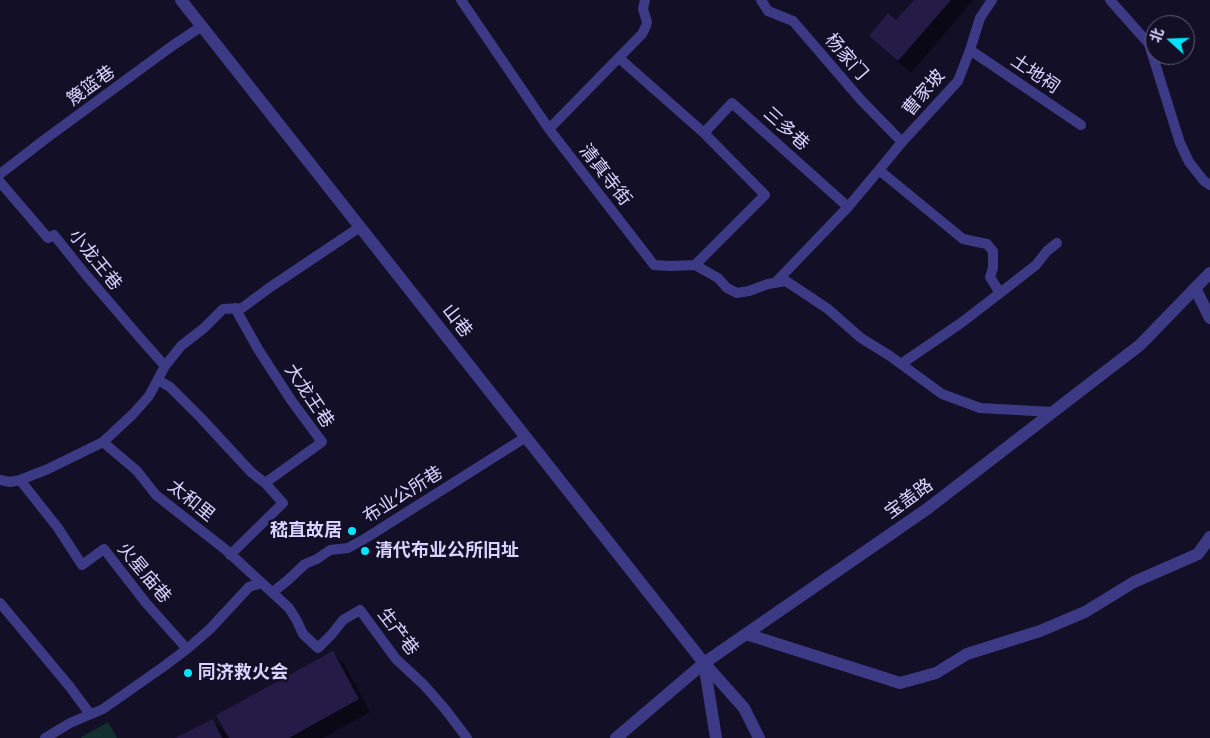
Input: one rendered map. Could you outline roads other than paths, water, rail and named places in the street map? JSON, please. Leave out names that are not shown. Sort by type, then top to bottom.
[{"type":"street","name":"山巷","points":[[181,0],[704,663],[744,708],[759,738]]},
{"type":"street","name":"宝盖路","points":[[616,738],[704,663],[927,509],[1140,345],[1210,273]]},
{"type":"street","points":[[1195,288],[1210,318]]},
{"type":"street","points":[[746,634],[900,683],[936,673],[967,654],[1040,631],[1085,612],[1134,582],[1198,554],[1210,537]]},
{"type":"street","points":[[704,663],[716,738]]},
{"type":"lane","name":"清真寺街","points":[[461,0],[549,129],[654,265],[695,265]]},
{"type":"lane","points":[[549,129],[642,34],[647,22],[643,9],[645,0]]},
{"type":"lane","name":"杨家门","points":[[761,0],[768,11],[793,21],[861,100],[902,142]]},
{"type":"lane","name":"曹家坡","points":[[772,284],[848,207],[902,142],[958,81],[980,18],[992,0]]},
{"type":"lane","points":[[1110,0],[1149,44],[1180,143],[1189,162],[1204,181],[1210,185]]},
{"type":"lane","name":"篾篮巷","points":[[0,174],[172,46],[202,26]]},
{"type":"lane","name":"土地祠","points":[[970,50],[1080,125]]},
{"type":"lane","points":[[619,58],[704,133],[764,195],[695,265],[718,278],[727,288],[737,293],[786,281],[828,309],[861,338],[942,394],[980,408],[1053,412]]},
{"type":"lane","name":"三多巷","points":[[704,133],[732,103],[848,207]]},
{"type":"lane","points":[[879,170],[963,239],[987,244],[993,251],[993,268],[990,277],[1000,293]]},
{"type":"lane","name":"小龙王巷","points":[[0,182],[48,238],[54,235],[140,339],[165,366]]},
{"type":"lane","points":[[0,480],[10,482],[20,480],[57,465],[103,442],[149,396],[165,366],[181,346],[223,310],[242,308],[360,227]]},
{"type":"lane","points":[[901,364],[961,323],[1000,293],[1036,265],[1057,244]]},
{"type":"lane","name":"大龙王巷","points":[[235,308],[258,349],[291,400],[322,442],[264,483]]},
{"type":"lane","points":[[158,380],[170,387],[250,472],[264,483],[283,504],[230,555]]},
{"type":"lane","name":"布业公所巷","points":[[273,592],[305,564],[330,550],[348,548],[366,538],[526,437]]},
{"type":"lane","name":"太和里","points":[[103,442],[137,471],[156,495],[194,524],[261,583]]},
{"type":"lane","name":"火星庙巷","points":[[20,480],[58,528],[82,565],[104,549],[146,603],[187,649]]},
{"type":"lane","points":[[45,738],[70,723],[103,708],[187,649],[210,629],[249,587],[261,583]]},
{"type":"lane","name":"生产巷","points":[[261,583],[289,608],[303,634],[318,648],[343,620],[360,610],[396,659],[445,709],[467,738]]},
{"type":"lane","points":[[0,602],[90,714]]},
{"type":"place","name":"嵇直故居","points":[[352,531]]},
{"type":"place","name":"清代布业公所旧址","points":[[365,551]]},
{"type":"place","name":"同济救火会","points":[[188,673]]}]
